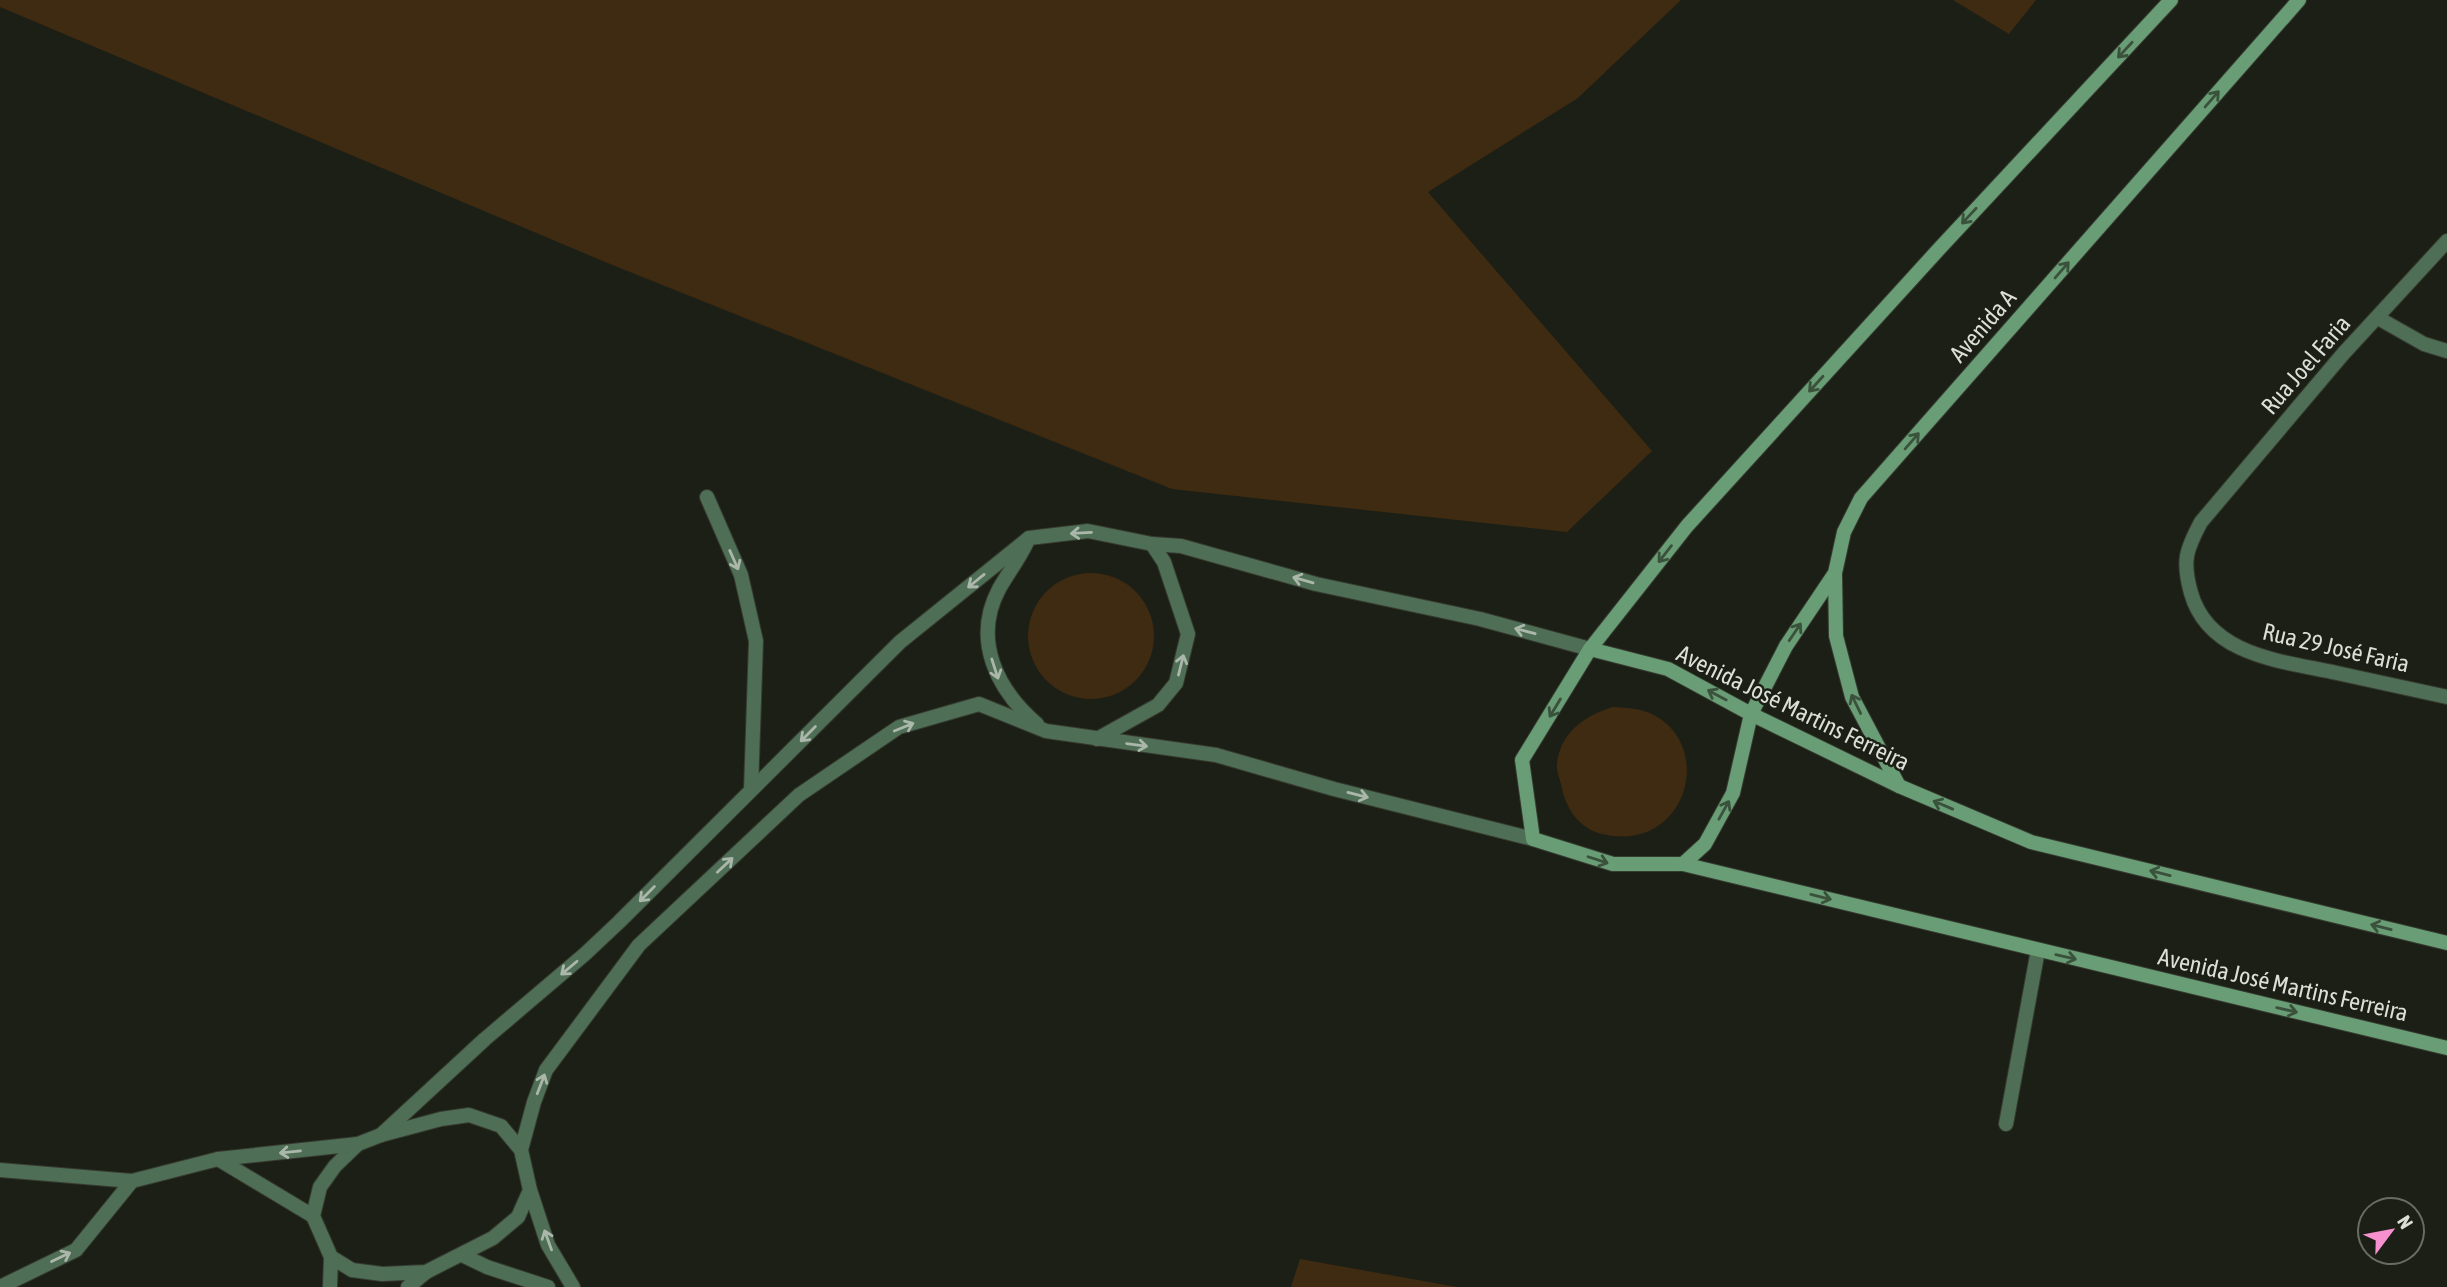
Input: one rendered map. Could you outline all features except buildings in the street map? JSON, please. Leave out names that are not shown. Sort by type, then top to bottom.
[{"type":"main road","points":[[1533,839],[1522,760],[1590,649],[1687,526],[1939,249],[2171,0]]},
{"type":"main road","name":"Avenida A","points":[[1751,714],[1786,646],[1835,573],[1844,532],[1861,498],[2299,0]]},
{"type":"main road","points":[[1835,573],[1836,636],[1852,696],[1899,786]]},
{"type":"main road","name":"Avenida José Martins Ferreira","points":[[1590,649],[1668,669],[1751,714],[1899,786],[2031,842],[2447,943]]},
{"type":"main road","points":[[1683,864],[1705,844],[1733,793],[1751,714]]},
{"type":"main road","name":"Avenida José Martins Ferreira","points":[[1533,839],[1613,864],[1683,864],[2447,1048]]},
{"type":"street","name":"Rua Joel Faria","points":[[2201,522],[2343,354],[2447,241]]},
{"type":"street","points":[[2378,318],[2424,344],[2447,351]]},
{"type":"street","points":[[707,497],[741,575],[756,641],[751,790]]},
{"type":"street","name":"Rua 29 José Faria","points":[[2201,522],[2187,548],[2186,576],[2196,610],[2219,636],[2252,654],[2447,697]]},
{"type":"street","name":"Avenida José Martins Ferreira","points":[[1029,538],[1088,531],[1197,550],[1316,584],[1480,619],[1590,649]]},
{"type":"street","points":[[381,1135],[485,1039],[585,954],[900,642],[1029,538]]},
{"type":"street","points":[[1029,538],[1016,565],[998,590],[989,620],[989,651],[999,681],[1017,707],[1045,731]]},
{"type":"street","points":[[1097,739],[1158,705],[1176,683],[1188,634],[1164,562],[1152,544]]},
{"type":"street","name":"Avenida José Martins Ferreira","points":[[521,1150],[534,1102],[547,1070],[639,945],[799,794],[900,727],[979,704],[1045,731],[1216,755],[1334,789],[1533,839]]},
{"type":"street","points":[[2006,1124],[2038,950]]},
{"type":"street","points":[[0,1170],[132,1181],[218,1159],[358,1144],[441,1119],[469,1115],[501,1126],[521,1150],[530,1190],[548,1245],[573,1287]]},
{"type":"street","points":[[313,1216],[320,1187],[358,1144]]},
{"type":"street","points":[[218,1159],[313,1216],[331,1257],[330,1287]]},
{"type":"street","points":[[0,1287],[76,1250],[132,1181]]},
{"type":"street","points":[[408,1287],[426,1272],[493,1238],[518,1217],[530,1190]]},
{"type":"street","points":[[462,1255],[487,1267],[548,1287]]},
{"type":"street","points":[[331,1257],[352,1270],[382,1273],[426,1272]]},
{"type":"shaded area","points":[[0,0],[1681,0],[1578,98],[1428,192],[1652,451],[1567,532],[1172,489],[605,262],[0,7]]},
{"type":"shaded area","points":[[1953,0],[2036,0],[2009,34]]},
{"type":"shaded area","points":[[1091,573],[1115,578],[1136,591],[1149,612],[1154,636],[1149,660],[1136,681],[1115,694],[1091,699],[1067,694],[1046,681],[1033,660],[1028,636],[1033,612],[1046,591],[1067,578]]},
{"type":"shaded area","points":[[1613,707],[1654,715],[1673,731],[1684,751],[1687,773],[1682,795],[1671,814],[1654,829],[1630,836],[1602,834],[1581,823],[1567,804],[1557,770],[1563,743],[1576,726]]},
{"type":"shaded area","points":[[1300,1259],[1457,1287],[1291,1287]]}]
